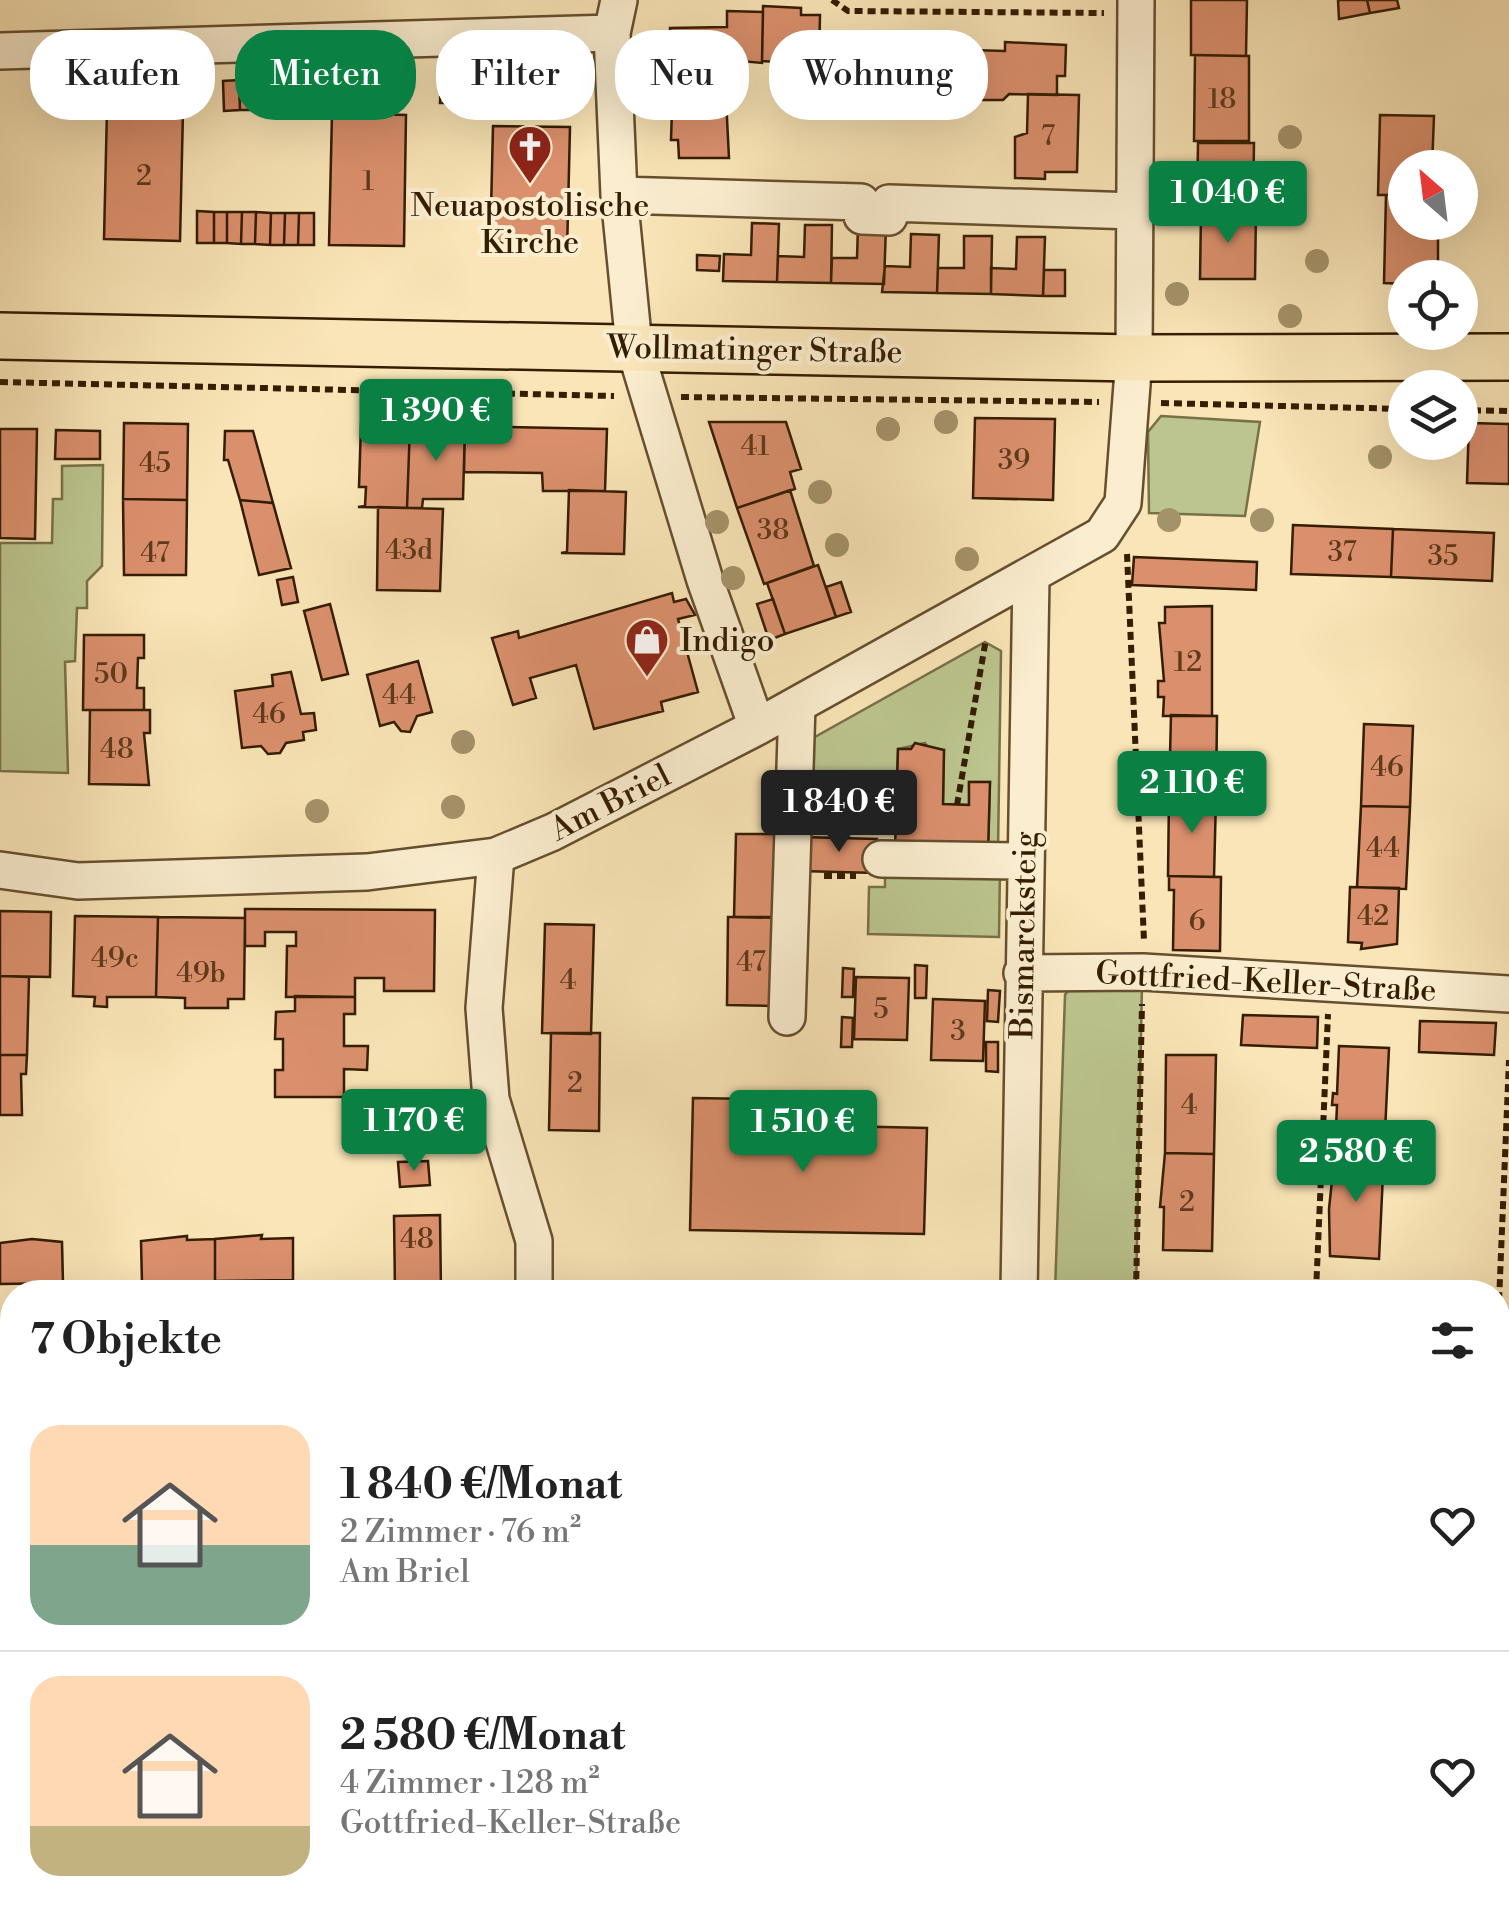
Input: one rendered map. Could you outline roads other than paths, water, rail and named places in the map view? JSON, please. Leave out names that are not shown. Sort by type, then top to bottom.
[{"type":"main road","name":"Wollmatinger Straße","points":[[0,336],[1134,358],[1509,357]]},
{"type":"street","points":[[1134,358],[1135,6]]},
{"type":"street","points":[[0,51],[616,16],[618,195],[634,346],[757,727]]},
{"type":"street","points":[[618,195],[862,202],[862,216],[889,216],[889,203],[1135,211]]},
{"type":"street","name":"Am Briel","points":[[0,870],[98,880],[367,872],[496,856],[553,832],[757,727],[1102,535],[1124,503],[1134,358]]},
{"type":"street","name":"Bismarcksteig","points":[[1019,1280],[1031,577]]},
{"type":"street","points":[[788,1017],[797,705]]},
{"type":"street","points":[[496,856],[484,1008],[491,1099],[534,1241],[534,1280]]},
{"type":"street","points":[[881,859],[1024,861]]},
{"type":"street","name":"Gottfried-Keller-Straße","points":[[1022,972],[1144,972],[1509,994]]},
{"type":"place","name":"Neuapostolische Kirche","points":[[530,185]]},
{"type":"place","name":"Indigo","points":[[647,678]]}]
